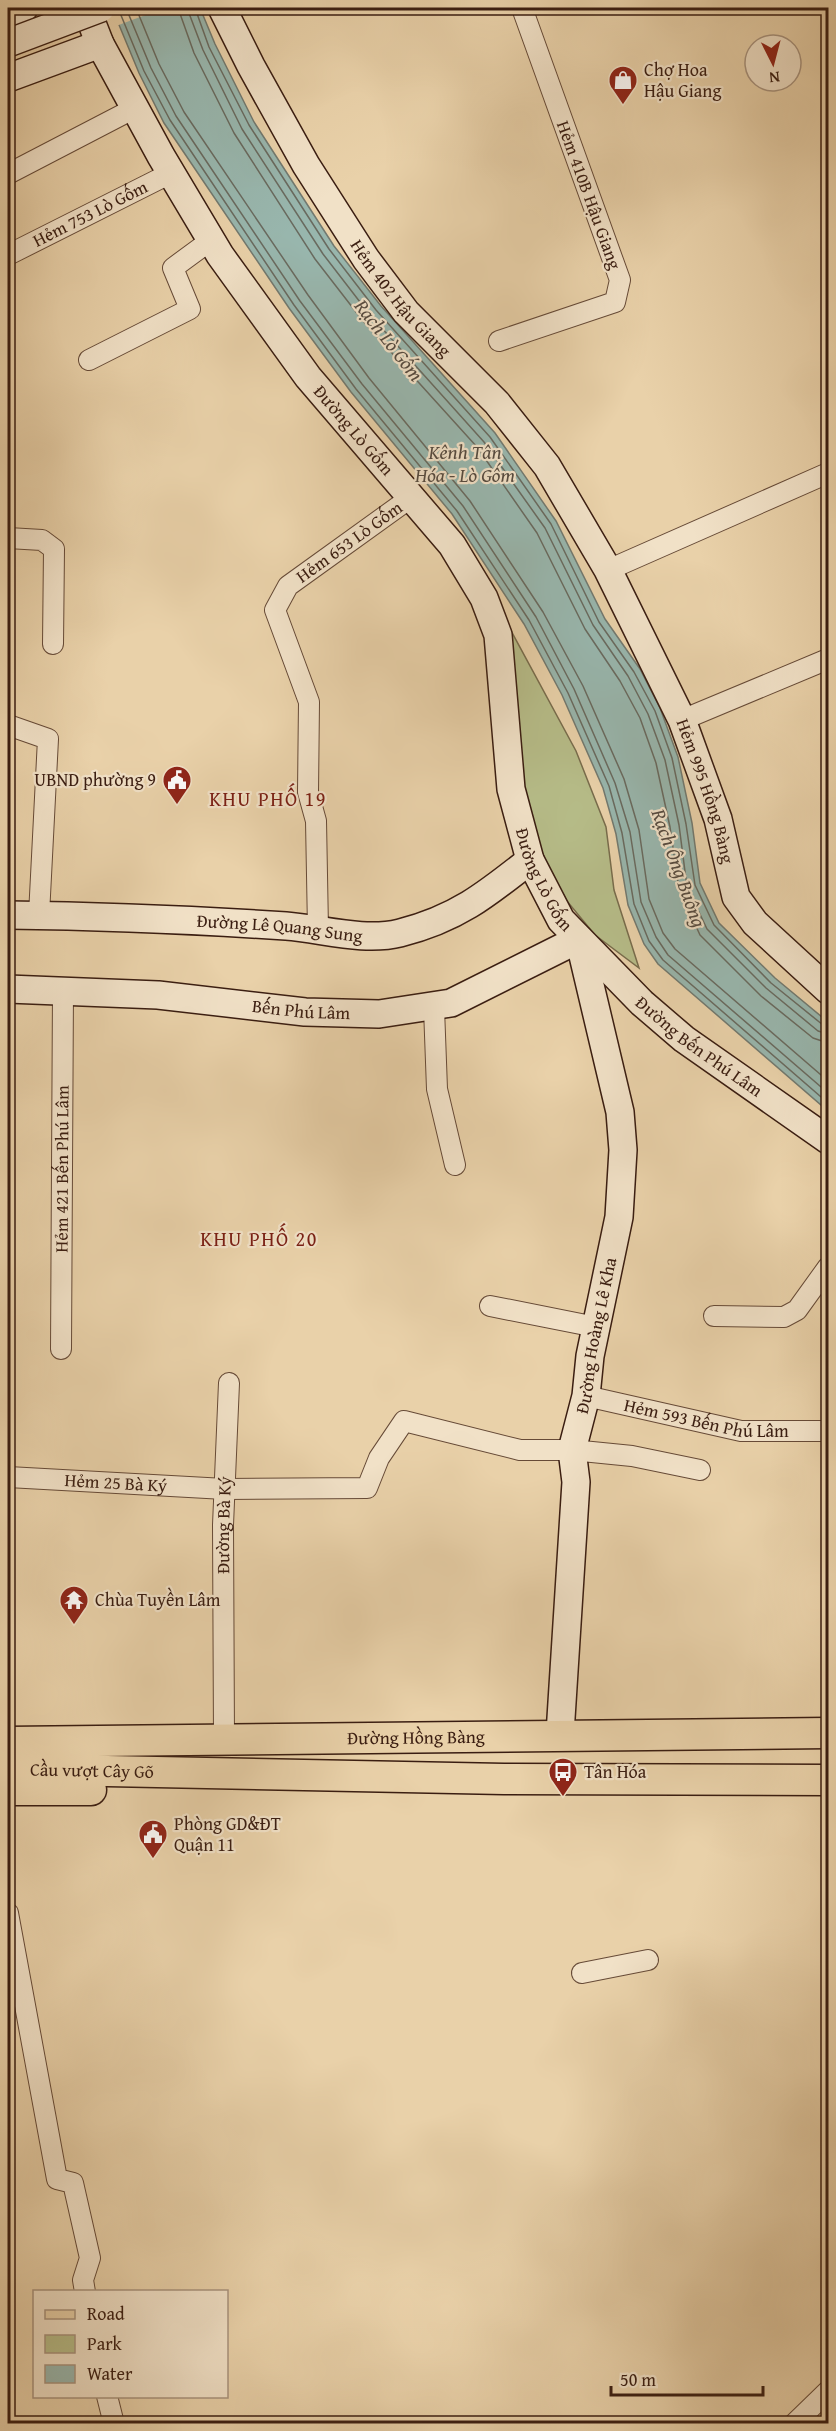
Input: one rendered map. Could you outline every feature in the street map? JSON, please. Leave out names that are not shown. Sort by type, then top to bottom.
[{"type":"main road","points":[[8,1722],[152,1724],[176,1739]]},
{"type":"main road","name":"Đường Hồng Bàng","points":[[176,1739],[828,1733]]},
{"type":"main road","name":"Cầu vượt Cây Gõ","points":[[8,1768],[176,1739]]},
{"type":"main road","name":"Cầu vượt Cây Gõ","points":[[8,1742],[177,1772]]},
{"type":"main road","points":[[8,1790],[149,1790],[177,1772],[820,1783]]},
{"type":"street","points":[[8,14],[24,8]]},
{"type":"street","name":"Đường Lò Gốm","points":[[86,8],[100,44],[211,240],[308,376],[413,496],[452,545],[464,567],[472,576],[498,635],[511,789],[530,860],[561,920],[579,939]]},
{"type":"street","points":[[8,44],[101,8]]},
{"type":"street","name":"Hẻm 402 Hậu Giang","points":[[222,8],[306,165],[366,259],[406,312],[497,403],[547,466],[608,570]]},
{"type":"street","name":"Hẻm 410B Hậu Giang","points":[[499,341],[615,302],[620,280],[522,8]]},
{"type":"street","points":[[8,78],[100,44]]},
{"type":"street","points":[[8,174],[135,108]]},
{"type":"street","name":"Hẻm 753 Lò Gốm","points":[[8,255],[171,173]]},
{"type":"street","points":[[89,360],[190,309],[173,268],[211,240]]},
{"type":"street","points":[[608,570],[828,472]]},
{"type":"street","name":"Hẻm 653 Lò Gốm","points":[[318,929],[316,821],[308,792],[309,702],[275,610],[288,586],[413,496]]},
{"type":"street","points":[[8,538],[42,540],[54,549],[53,644]]},
{"type":"street","name":"Hẻm 995 Hồng Bàng","points":[[608,570],[682,720],[718,819],[736,897],[755,923],[828,990]]},
{"type":"street","points":[[682,720],[827,665]]},
{"type":"street","points":[[8,725],[48,739],[39,915]]},
{"type":"street","name":"Đường Lê Quang Sung","points":[[8,915],[318,929],[354,934],[398,934],[448,917],[478,902],[530,860]]},
{"type":"street","name":"Bến Phú Lâm","points":[[8,989],[158,995],[305,1012],[365,1015],[434,1008],[466,998],[579,939]]},
{"type":"street","name":"Đường Bến Phú Lâm","points":[[579,939],[642,1003],[684,1039],[828,1140]]},
{"type":"street","name":"Đường Hoàng Lê Kha","points":[[560,1734],[576,1482],[572,1450],[585,1396],[596,1327],[619,1217],[623,1150],[620,1112],[579,939]]},
{"type":"street","name":"Hẻm 421 Bến Phú Lâm","points":[[61,1349],[63,990]]},
{"type":"street","points":[[434,1008],[437,1089],[455,1165]]},
{"type":"street","points":[[714,1316],[784,1317],[797,1310],[828,1267]]},
{"type":"street","points":[[490,1306],[596,1327]]},
{"type":"street","name":"Đường Bà Ký","points":[[224,1739],[222,1649],[225,1489],[230,1383]]},
{"type":"street","name":"Hẻm 593 Bến Phú Lâm","points":[[585,1396],[741,1431],[828,1431]]},
{"type":"street","name":"Hẻm 25 Bà Ký","points":[[8,1476],[225,1489],[367,1488],[379,1458],[404,1421],[520,1450],[572,1450]]},
{"type":"street","points":[[572,1450],[632,1456],[700,1470]]},
{"type":"street","points":[[8,1913],[57,2180],[72,2183],[90,2258],[83,2280],[85,2290]]},
{"type":"street","points":[[582,1973],[648,1960]]},
{"type":"street","points":[[794,2424],[828,2391]]},
{"type":"street","points":[[107,2398],[114,2424]]},
{"type":"green space","points":[[496,603],[576,751],[606,827],[614,890],[639,968],[595,935],[547,877],[528,819]]},
{"type":"water","name":"Kênh Tân Hóa - Lò Gốm","points":[[112,8],[200,8],[215,44],[254,122],[334,246],[381,306],[495,433],[556,521],[605,619],[640,669],[660,708],[678,757],[692,823],[700,883],[719,923],[775,978],[828,1022],[828,1111],[658,964],[644,944],[628,905],[616,834],[603,788],[562,695],[524,624],[452,514],[351,392],[289,308],[164,123],[139,73]]},
{"type":"pier","points":[[109,8],[164,8],[116,26]]},
{"type":"place","name":"Chợ Hoa Hậu Giang","points":[[623,106]]},
{"type":"place","name":"UBND phường 9","points":[[177,806]]},
{"type":"place","name":"Chùa Tuyền Lâm","points":[[74,1626]]},
{"type":"place","name":"Tân Hóa","points":[[563,1798]]},
{"type":"place","name":"Phòng GD&ĐT Quận 11","points":[[153,1860]]},
{"type":"district","name":"KHU PHỐ 19","points":[[268,799]]},
{"type":"district","name":"KHU PHỐ 20","points":[[259,1239]]},
{"type":"water label","name":"Rạch Lò Gốm","points":[[389,340]]},
{"type":"water label","name":"Rạch Ông Buông","points":[[679,868]]}]
